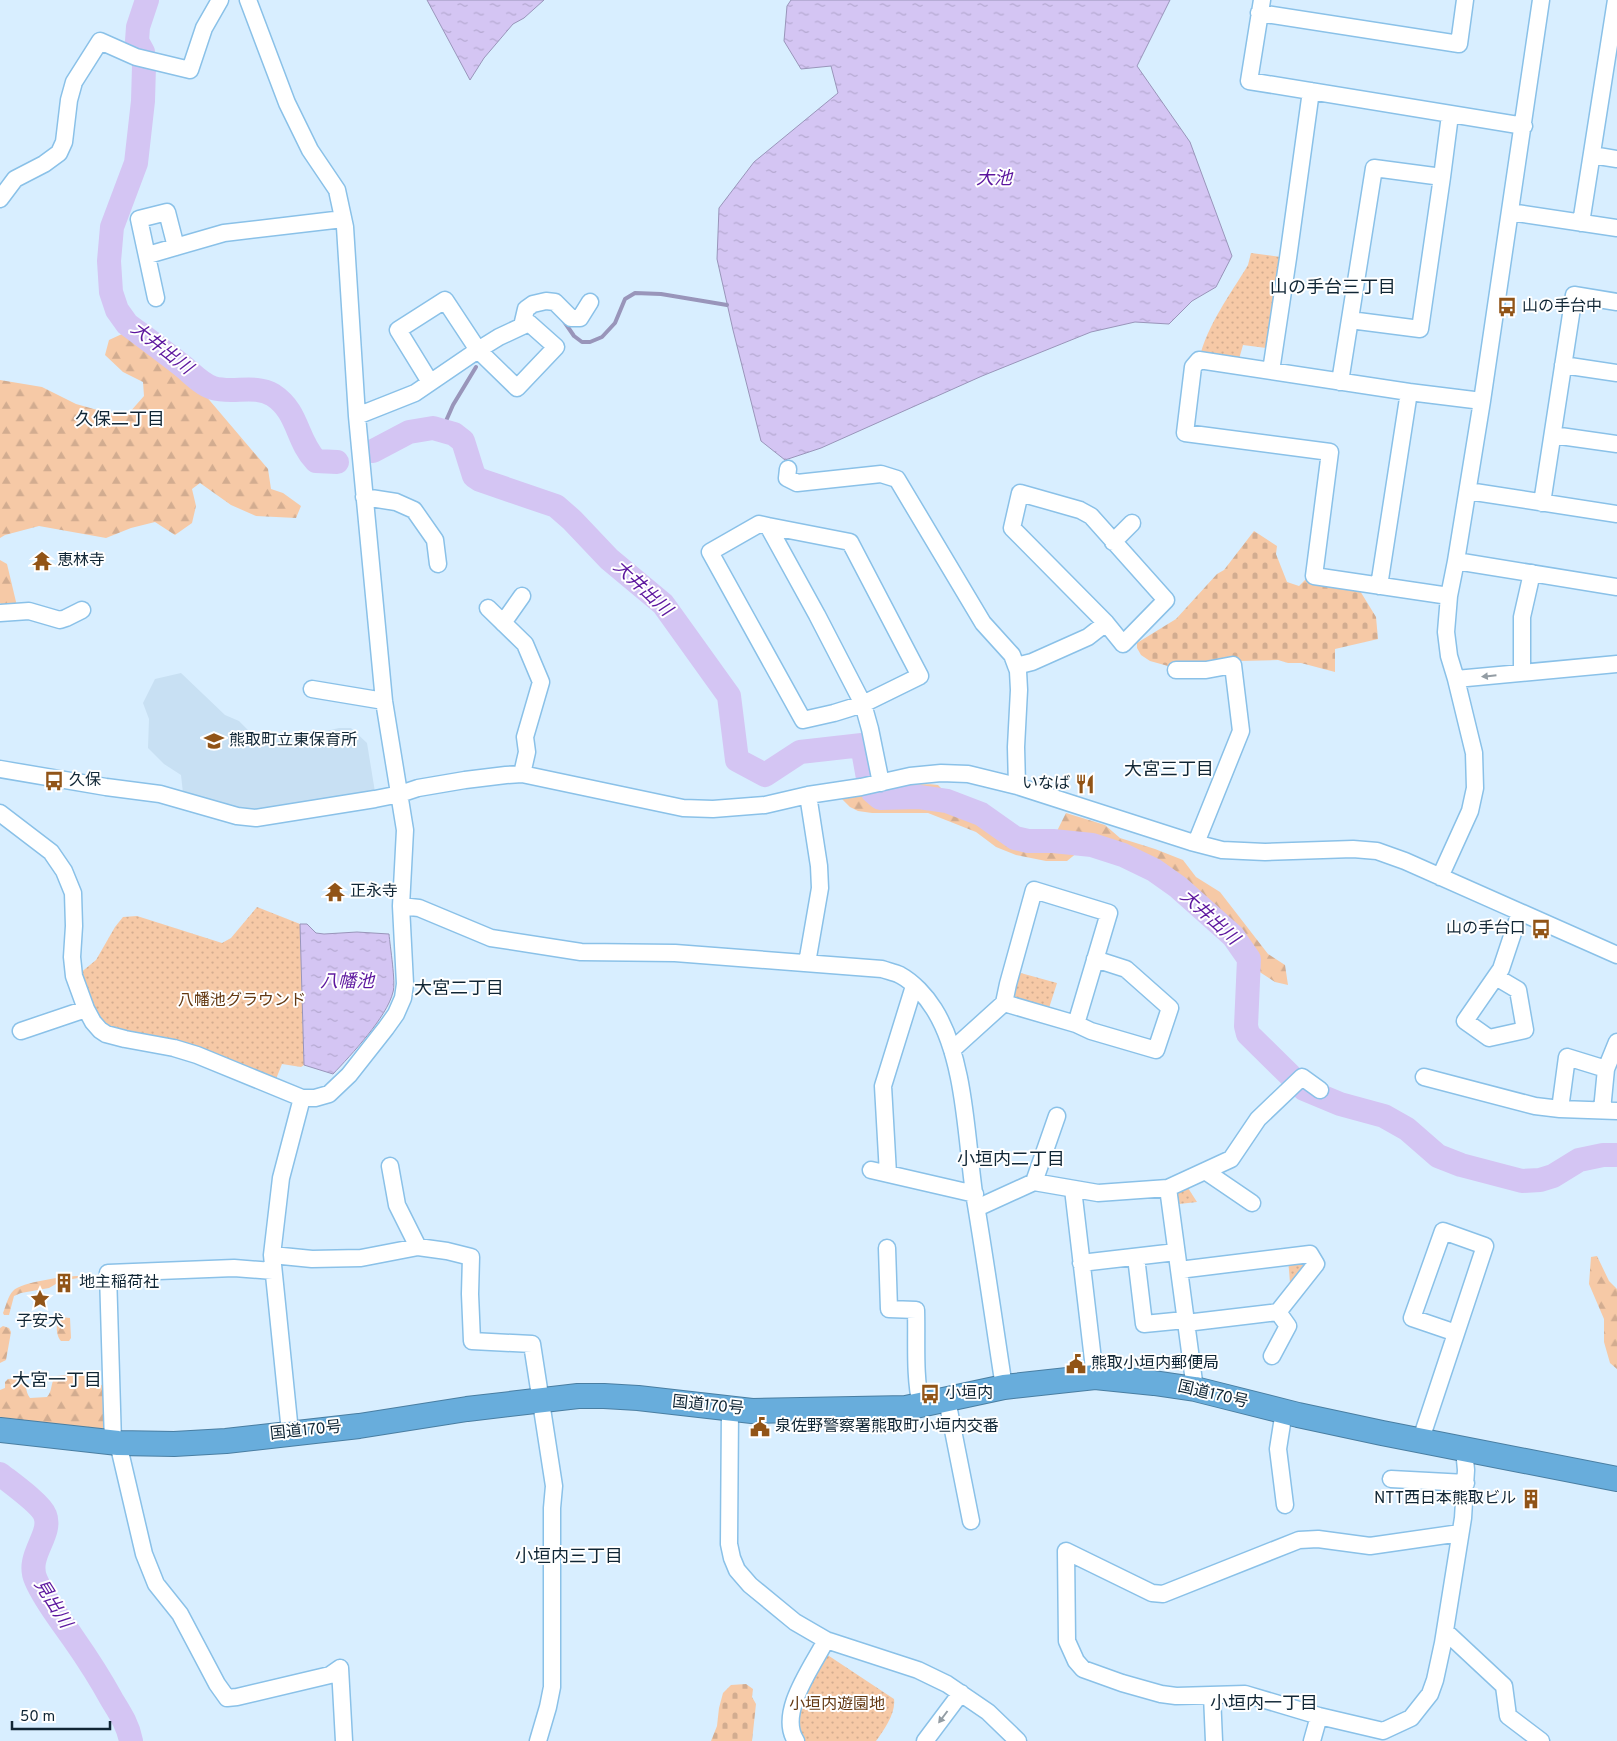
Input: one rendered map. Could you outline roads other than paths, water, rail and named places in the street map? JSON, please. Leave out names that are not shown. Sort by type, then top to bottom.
[{"type":"highway","name":"国道170号","points":[[0,1430],[115,1443],[202,1443],[359,1426],[540,1400],[604,1396],[752,1411],[892,1408],[921,1406],[1004,1387],[1095,1377],[1195,1389],[1382,1433],[1421,1439],[1617,1479]]},
{"type":"street","points":[[0,199],[14,179],[44,164],[59,153],[64,142],[69,100],[74,82],[100,40],[136,57],[190,70],[204,28],[220,0]]},
{"type":"street","points":[[0,813],[51,852],[58,860],[67,878],[72,894],[74,976],[86,1009],[93,1022],[106,1034],[174,1048],[197,1055],[302,1098],[315,1098],[330,1094],[349,1075],[396,1014],[403,998],[405,984],[401,906],[405,830],[384,701],[357,416],[345,227],[336,190],[310,150],[287,102],[248,0]]},
{"type":"street","points":[[1465,0],[1459,44],[1261,6],[1250,81],[1524,126]]},
{"type":"street","points":[[1440,877],[1470,811],[1475,788],[1474,754],[1456,679],[1448,656],[1446,632],[1449,596],[1468,492],[1542,0]]},
{"type":"street","points":[[1581,223],[1592,155],[1610,90],[1616,0]]},
{"type":"street","points":[[1271,371],[1310,91]]},
{"type":"street","points":[[1350,320],[1420,329],[1450,114]]},
{"type":"street","points":[[1592,155],[1617,159]]},
{"type":"street","points":[[1340,382],[1374,168],[1442,177]]},
{"type":"street","points":[[156,298],[139,219],[168,212],[176,247]]},
{"type":"street","points":[[1510,212],[1617,228]]},
{"type":"street","points":[[148,255],[224,233],[343,219]]},
{"type":"street","points":[[1542,503],[1574,295],[1617,302]]},
{"type":"street","points":[[357,416],[414,393],[478,350],[499,337],[529,323],[556,347],[517,388],[478,350],[445,300],[398,330],[430,382]]},
{"type":"street","points":[[522,326],[526,309],[533,304],[546,301],[555,302],[571,318],[580,318],[590,302]]},
{"type":"street","points":[[1449,596],[1314,576],[1330,452],[1185,433],[1193,367],[1199,360],[1482,402]]},
{"type":"street","points":[[1563,366],[1617,373]]},
{"type":"street","points":[[1379,586],[1409,392]]},
{"type":"street","points":[[1552,434],[1617,444]]},
{"type":"street","points":[[788,469],[787,478],[797,484],[881,474],[896,479],[984,623],[1012,655],[1018,671],[1019,690],[1016,747],[1017,786]]},
{"type":"street","points":[[1468,492],[1617,514]]},
{"type":"street","points":[[1020,493],[1080,510],[1092,516],[1166,600],[1123,644],[1106,623],[1012,528],[1020,493]]},
{"type":"street","points":[[364,497],[396,502],[414,510],[435,540],[438,564]]},
{"type":"street","points":[[1113,542],[1132,523]]},
{"type":"street","points":[[759,524],[850,542],[920,676],[863,704],[834,714],[803,720],[710,552],[759,524]]},
{"type":"street","points":[[768,526],[863,704],[881,783]]},
{"type":"street","points":[[1456,562],[1617,587]]},
{"type":"street","points":[[1522,672],[1522,617],[1532,573]]},
{"type":"street","points":[[503,623],[522,596]]},
{"type":"street","points":[[488,608],[525,644],[541,682],[525,738],[527,752],[522,774]]},
{"type":"street","points":[[0,613],[28,611],[60,620],[82,610]]},
{"type":"street","points":[[1016,666],[1032,662],[1088,637],[1106,623]]},
{"type":"street","points":[[1456,679],[1617,664]]},
{"type":"street","points":[[1176,670],[1206,670],[1232,665],[1242,731],[1196,843]]},
{"type":"street","points":[[312,689],[384,701]]},
{"type":"street","points":[[0,769],[160,794],[236,816],[256,818],[506,774],[522,774],[682,808],[713,809],[765,805],[910,776],[941,772],[968,774],[1017,786],[1222,850],[1265,852],[1353,849],[1377,851],[1405,861],[1617,955]]},
{"type":"street","points":[[807,963],[820,888],[819,866],[808,795]]},
{"type":"street","points":[[952,1050],[1004,1003],[1034,890],[1109,913],[1076,1024]]},
{"type":"street","points":[[401,906],[419,908],[491,938],[581,952],[675,953],[882,969],[899,975],[914,986],[925,996],[935,1010],[952,1050],[963,1103],[1004,1387]]},
{"type":"street","points":[[1496,977],[1501,969],[1520,912]]},
{"type":"street","points":[[1004,1003],[1156,1050],[1170,1008],[1126,968],[1096,959]]},
{"type":"street","points":[[888,1174],[882,1086],[914,986]]},
{"type":"street","points":[[21,1031],[86,1009]]},
{"type":"street","points":[[1424,1077],[1535,1106],[1560,1109],[1610,1110],[1606,1069],[1617,1042]]},
{"type":"street","points":[[1560,1109],[1567,1057],[1606,1069]]},
{"type":"street","points":[[871,1170],[976,1201],[1034,1182],[1098,1192],[1168,1188],[1232,1160],[1258,1119],[1297,1082],[1320,1090]]},
{"type":"street","points":[[290,1432],[272,1263],[281,1178],[302,1098]]},
{"type":"street","points":[[1034,1182],[1057,1116]]},
{"type":"street","points":[[390,1166],[397,1205],[418,1247]]},
{"type":"street","points":[[1206,1171],[1252,1203]]},
{"type":"street","points":[[1168,1188],[1195,1389]]},
{"type":"street","points":[[1073,1189],[1095,1377]]},
{"type":"street","points":[[1421,1439],[1485,1246],[1442,1230],[1412,1318],[1456,1333]]},
{"type":"street","points":[[344,1741],[340,1668],[330,1675],[227,1698],[180,1614],[156,1584],[144,1554],[115,1443],[108,1273],[234,1268],[272,1263],[361,1258],[418,1247],[471,1257],[472,1341],[532,1344],[554,1486],[552,1508],[552,1687],[538,1741]]},
{"type":"street","points":[[886,1248],[889,1310],[916,1310],[918,1391],[921,1406]]},
{"type":"street","points":[[1081,1263],[1176,1252]]},
{"type":"street","points":[[1136,1257],[1144,1324],[1185,1322],[1278,1312],[1316,1264],[1310,1254],[1179,1270]]},
{"type":"street","points":[[1272,1356],[1288,1326],[1278,1312]]},
{"type":"street","points":[[947,1400],[971,1521]]},
{"type":"street","points":[[730,1409],[729,1544],[737,1570],[750,1585],[795,1622],[826,1640],[918,1670],[947,1684],[988,1712],[1017,1741]]},
{"type":"street","points":[[1284,1411],[1278,1449],[1285,1505]]},
{"type":"street","points":[[1460,1533],[1370,1546],[1318,1539],[1299,1540],[1163,1594],[1152,1593],[1066,1551],[1067,1641],[1076,1661],[1083,1669],[1161,1694],[1176,1696],[1245,1694],[1381,1736],[1411,1718],[1430,1694],[1435,1680],[1445,1631],[1463,1518],[1466,1483],[1464,1449]]},
{"type":"street","points":[[1391,1479],[1466,1483]]},
{"type":"street","points":[[1445,1631],[1504,1686],[1508,1716],[1541,1741]]},
{"type":"street","points":[[796,1741],[792,1735],[791,1709],[826,1640]]},
{"type":"street","points":[[926,1741],[961,1693]]},
{"type":"street","points":[[1212,1695],[1214,1741]]},
{"type":"street","points":[[1312,1741],[1319,1716]]},
{"type":"water","points":[[427,0],[544,0],[524,18],[513,24],[484,58],[470,80]]},
{"type":"water","name":"大池","points":[[791,0],[1170,0],[1137,66],[1190,142],[1232,256],[1216,287],[1192,301],[1169,324],[1135,322],[1091,332],[982,376],[821,448],[785,460],[761,441],[717,259],[719,208],[754,162],[838,93],[831,66],[801,69],[784,41],[787,6]]},
{"type":"water","name":"八幡池","points":[[300,924],[307,924],[316,933],[324,934],[357,932],[389,934],[394,987],[389,1002],[384,1013],[368,1035],[333,1074],[304,1065]]},
{"type":"waterway","name":"大井出川","points":[[147,0],[138,27],[137,41],[143,52],[144,66],[143,101],[136,163],[112,227],[109,261],[111,292],[117,310],[127,324],[206,385],[220,390],[259,390],[273,395],[288,410],[304,444],[316,461],[337,462]]},
{"type":"waterway","points":[[563,320],[574,336],[582,342],[590,342],[602,337],[615,323],[625,299],[635,293],[661,294],[727,305]]},
{"type":"waterway","points":[[442,430],[453,405],[476,367]]},
{"type":"waterway","name":"大井出川","points":[[373,451],[409,432],[433,428],[454,434],[463,441],[474,476],[480,480],[556,506],[609,559],[663,604],[729,696],[737,760],[765,775],[800,752],[862,745],[868,778]]},
{"type":"waterway","name":"大井出川","points":[[873,792],[880,798],[919,797],[947,801],[981,814],[1015,838],[1028,841],[1053,841],[1092,845],[1123,855],[1154,870],[1178,887],[1233,936],[1249,959],[1246,1026],[1248,1034],[1304,1089],[1340,1104],[1384,1116],[1407,1129],[1438,1156],[1461,1165],[1522,1181],[1540,1180],[1553,1176],[1579,1160],[1603,1155],[1617,1155]]},
{"type":"waterway","name":"見出川","points":[[0,1474],[32,1499],[45,1515],[45,1530],[34,1563],[36,1580],[48,1603],[103,1684],[123,1719],[131,1741]]},
{"type":"place","name":"山の手台中","points":[[1507,307]]},
{"type":"place","name":"恵林寺","points":[[42,561]]},
{"type":"place","name":"熊取町立東保育所","points":[[214,741]]},
{"type":"place","name":"久保","points":[[54,781]]},
{"type":"place","name":"いなば","points":[[1085,784]]},
{"type":"place","name":"正永寺","points":[[335,892]]},
{"type":"place","name":"山の手台口","points":[[1541,929]]},
{"type":"place","name":"地主稲荷社","points":[[64,1283]]},
{"type":"place","name":"子安犬","points":[[40,1299]]},
{"type":"place","name":"熊取小垣内郵便局","points":[[1076,1364]]},
{"type":"place","name":"小垣内","points":[[930,1394]]},
{"type":"place","name":"泉佐野警察署熊取町小垣内交番","points":[[760,1427]]},
{"type":"place","name":"NTT西日本熊取ビル","points":[[1531,1499]]},
{"type":"district","name":"山の手台三丁目","points":[[1333,288]]},
{"type":"district","name":"久保二丁目","points":[[120,420]]},
{"type":"district","name":"大宮三丁目","points":[[1169,770]]},
{"type":"district","name":"大宮二丁目","points":[[459,989]]},
{"type":"district","name":"小垣内二丁目","points":[[1011,1160]]},
{"type":"district","name":"大宮一丁目","points":[[57,1381]]},
{"type":"district","name":"小垣内三丁目","points":[[569,1557]]},
{"type":"district","name":"小垣内一丁目","points":[[1264,1704]]},
{"type":"park label","name":"八幡池グラウンド","points":[[242,1001]]},
{"type":"park label","name":"小垣内遊園地","points":[[837,1705]]}]
